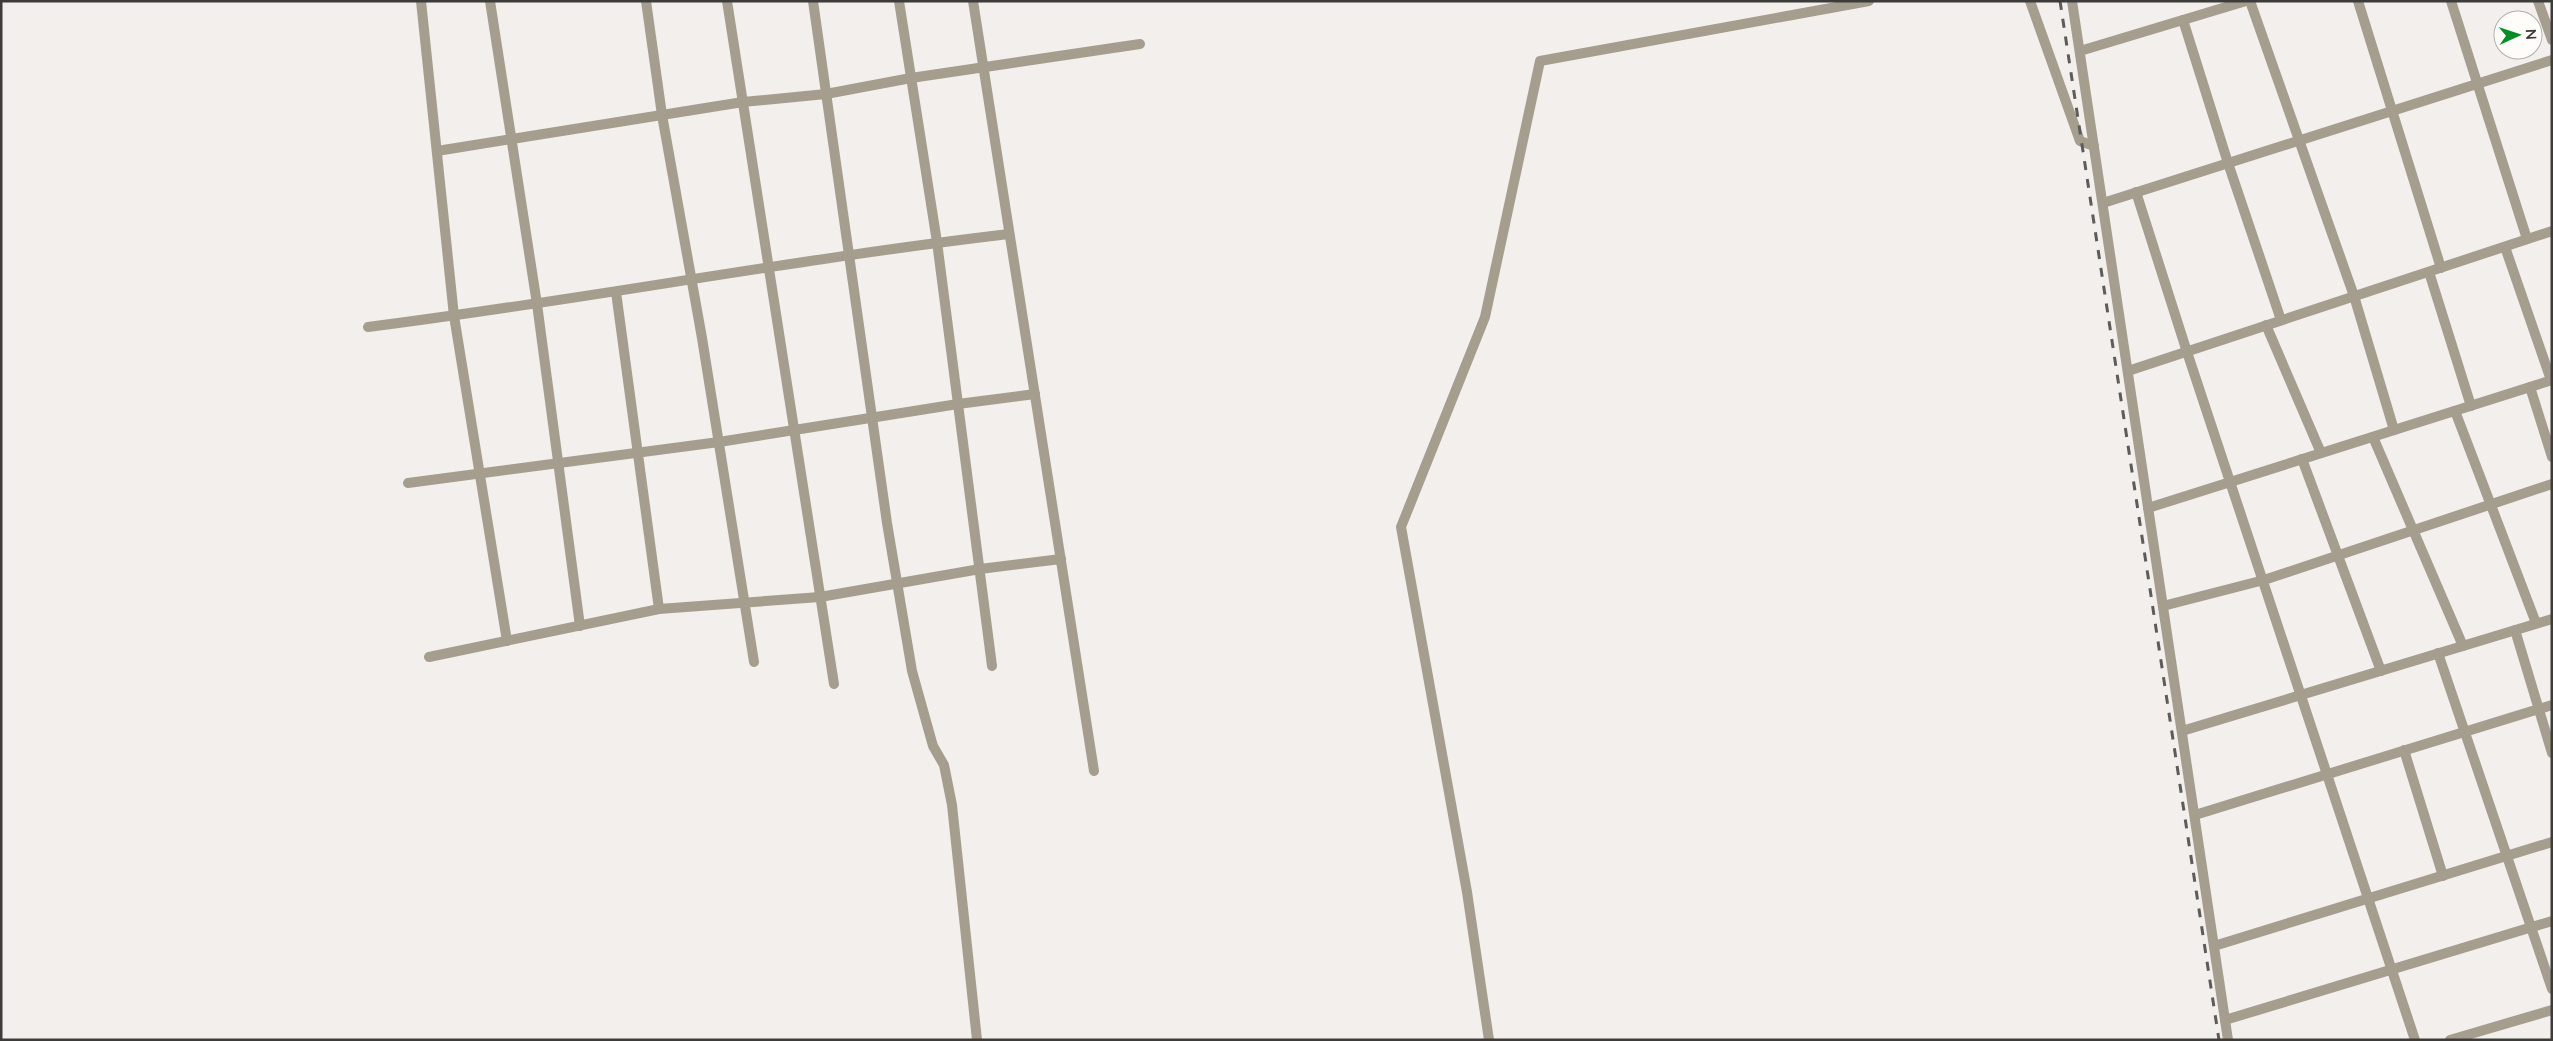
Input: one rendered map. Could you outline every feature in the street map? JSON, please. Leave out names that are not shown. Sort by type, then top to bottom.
[{"type":"street","points":[[421,1],[454,316],[508,640]]},
{"type":"street","points":[[490,1],[537,304],[580,626]]},
{"type":"street","points":[[646,1],[662,115],[692,280],[754,662]]},
{"type":"street","points":[[727,1],[834,684]]},
{"type":"street","points":[[813,1],[872,418],[912,672],[933,746],[944,765],[952,806],[977,1040]]},
{"type":"street","points":[[899,1],[937,242],[992,666]]},
{"type":"street","points":[[973,1],[1094,771]]},
{"type":"street","points":[[1489,1040],[1467,892],[1401,527],[1485,318],[1540,61],[1869,1]]},
{"type":"street","points":[[2030,1],[2080,141],[2094,146]]},
{"type":"street","points":[[2072,1],[2228,1040]]},
{"type":"street","points":[[2080,51],[2183,20],[2214,6],[2248,1],[2354,296],[2394,430]]},
{"type":"street","points":[[2358,1],[2391,111],[2442,268]]},
{"type":"street","points":[[2451,1],[2527,239]]},
{"type":"street","points":[[2538,1],[2552,40]]},
{"type":"street","points":[[2183,20],[2228,163],[2282,320]]},
{"type":"street","points":[[437,151],[743,102],[826,94],[911,78],[1140,44]]},
{"type":"street","points":[[2102,203],[2552,60]]},
{"type":"street","points":[[2136,192],[2187,352],[2370,899],[2415,1040]]},
{"type":"street","points":[[2128,371],[2552,231]]},
{"type":"street","points":[[368,327],[616,292],[769,266],[937,242],[1010,234]]},
{"type":"street","points":[[2148,508],[2551,380],[2505,247]]},
{"type":"street","points":[[2429,272],[2471,406]]},
{"type":"street","points":[[616,292],[659,609]]},
{"type":"street","points":[[2266,325],[2321,453]]},
{"type":"street","points":[[2530,387],[2552,458]]},
{"type":"street","points":[[408,483],[719,442],[958,404],[1035,394]]},
{"type":"street","points":[[2456,411],[2536,623]]},
{"type":"street","points":[[2373,437],[2463,646]]},
{"type":"street","points":[[2302,459],[2336,555],[2381,671]]},
{"type":"street","points":[[2163,606],[2264,580],[2552,484]]},
{"type":"street","points":[[429,657],[659,609],[820,597],[980,569],[1061,559]]},
{"type":"street","points":[[2182,731],[2552,618]]},
{"type":"street","points":[[2515,630],[2552,753]]},
{"type":"street","points":[[2438,653],[2552,989]]},
{"type":"street","points":[[2195,816],[2552,705]]},
{"type":"street","points":[[2404,750],[2443,876]]},
{"type":"street","points":[[2214,946],[2552,842]]},
{"type":"street","points":[[2225,1020],[2552,921]]},
{"type":"street","points":[[2450,1040],[2552,1010]]},
{"type":"railway","points":[[2060,1],[2219,1040]]}]
